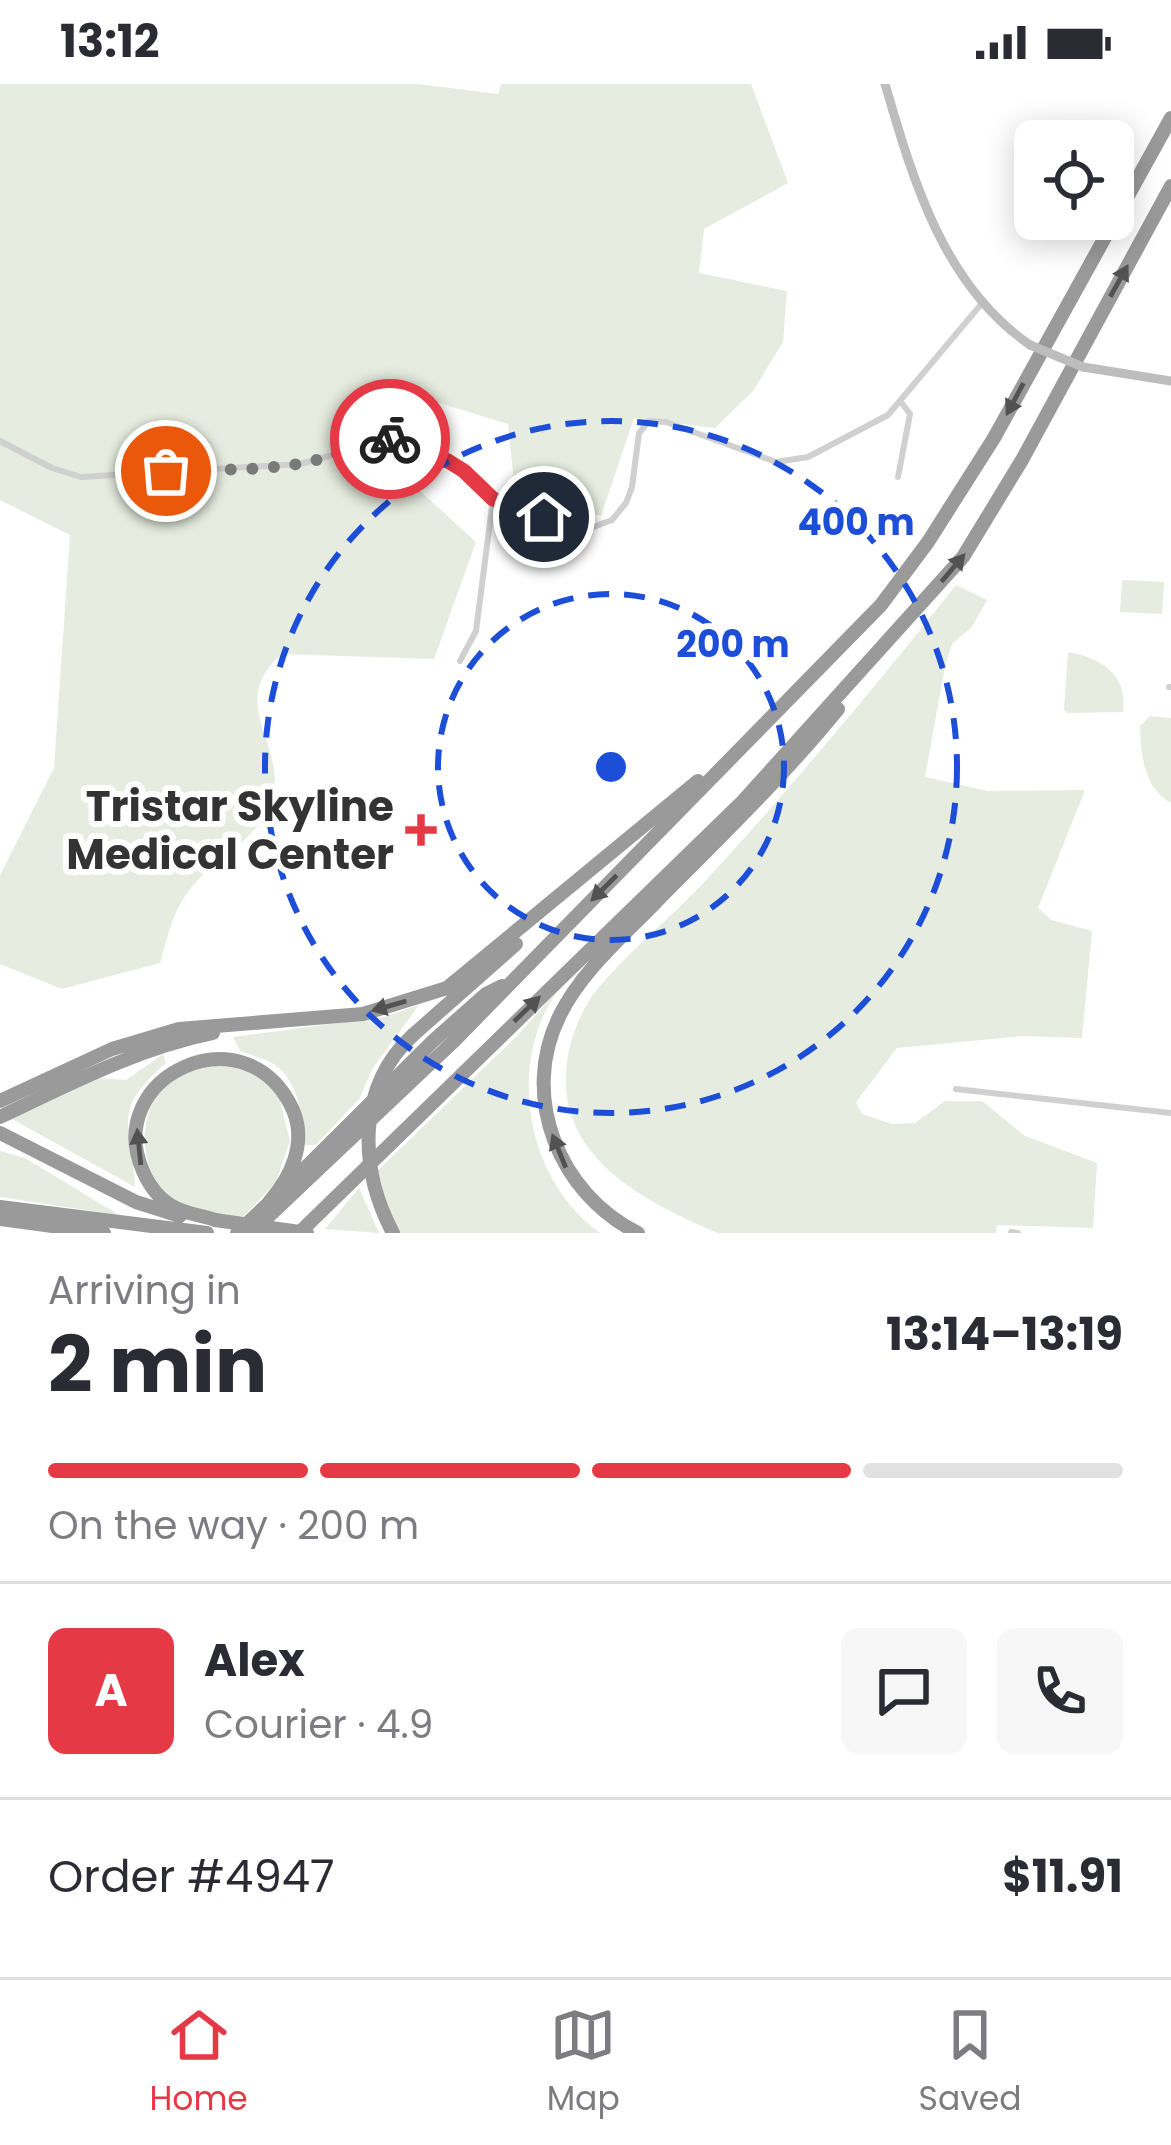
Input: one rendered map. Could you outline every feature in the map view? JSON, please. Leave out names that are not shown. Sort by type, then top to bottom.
[{"type":"highway","points":[[251,1233],[512,981],[881,605],[928,542],[994,438],[1171,118]]},
{"type":"highway","points":[[0,1207],[306,1233],[742,801],[963,557],[1171,186]]},
{"type":"highway","points":[[638,1233],[593,1204],[566,1170],[556,1148],[546,1108],[544,1072],[561,1013],[609,950],[779,780],[923,603]]},
{"type":"highway","points":[[0,1101],[149,1035],[178,1028],[363,1014],[447,988],[590,874],[775,715]]},
{"type":"highway","points":[[393,1233],[373,1184],[368,1131],[381,1076],[396,1050],[590,874]]},
{"type":"highway","points":[[236,1233],[433,1041],[486,994],[512,981]]},
{"type":"highway","points":[[0,1117],[148,1049],[265,1024]]},
{"type":"highway","points":[[207,1228],[161,1198],[145,1175],[136,1143],[139,1116],[149,1095],[174,1072],[194,1062],[224,1058],[250,1064],[271,1077],[287,1099],[299,1128],[298,1144],[284,1185],[269,1202]]},
{"type":"highway","points":[[0,1133],[148,1207],[207,1228]]},
{"type":"highway","points":[[5,1220],[104,1233]]},
{"type":"main road","points":[[884,84],[926,208],[949,257],[983,302],[1030,345],[1083,367],[1171,381]]},
{"type":"street","points":[[0,441],[81,477],[300,464],[382,437],[448,461],[493,499],[588,529],[621,512],[637,465],[639,433],[649,421],[666,422],[786,463],[808,457],[879,420],[901,401],[983,302]]},
{"type":"street","points":[[898,477],[910,414],[901,401]]},
{"type":"street","points":[[460,661],[476,631],[493,499]]},
{"type":"street","points":[[956,1089],[1171,1113]]},
{"type":"shaded area","points":[[0,84],[418,84],[498,94],[501,84],[751,84],[788,183],[704,229],[699,273],[787,291],[783,342],[753,391],[715,428],[634,418],[601,516],[515,492],[508,424],[371,382],[374,449],[476,542],[434,659],[282,654],[259,689],[261,723],[275,776],[267,811],[182,901],[160,963],[62,989],[0,964],[0,875],[54,768],[70,535],[0,500]]},
{"type":"shaded area","points":[[1122,580],[1164,582],[1162,614],[1120,612]]},
{"type":"shaded area","points":[[956,585],[987,600],[972,627],[952,644],[925,777],[988,791],[1085,790],[1038,908],[1051,920],[1092,931],[1082,1038],[1023,1036],[897,1048],[856,1102],[862,1114],[892,1124],[915,1123],[945,1101],[982,1101],[1025,1136],[1097,1163],[1093,1228],[997,1225],[996,1233],[718,1233],[638,1193],[594,1155],[568,1104],[567,1062],[576,1028],[598,988],[740,842]]},
{"type":"shaded area","points":[[1068,652],[1110,670],[1121,688],[1123,712],[1067,713]]},
{"type":"shaded area","points":[[1150,716],[1171,718],[1171,803],[1154,788],[1145,769],[1140,726]]},
{"type":"shaded area","points":[[559,989],[542,1018],[532,1051],[532,1119],[540,1152],[555,1183],[575,1211],[600,1233],[398,1233],[374,1174]]},
{"type":"shaded area","points":[[419,1005],[372,1069],[360,1098],[316,1145],[305,1145],[299,1103],[285,1074],[270,1062],[240,1051],[233,1037],[384,1017]]},
{"type":"shaded area","points":[[163,1054],[166,1063],[130,1108],[135,1187],[10,1118],[98,1078],[126,1080]]},
{"type":"shaded area","points":[[227,1062],[262,1078],[279,1097],[290,1141],[276,1182],[243,1217],[194,1209],[169,1197],[149,1164],[145,1145],[150,1108],[172,1078],[193,1066]]},
{"type":"shaded area","points":[[0,1151],[25,1158],[119,1215],[0,1197]]},
{"type":"shaded area","points":[[359,1188],[379,1233],[325,1229]]},
{"type":"way so far","points":[[166,471],[300,464],[373,437],[390,439]]},
{"type":"place","name":"Tristar Skyline Medical Center","points":[[421,830]]},
{"type":"route","points":[[390,439],[448,461],[493,499],[544,517]]}]
